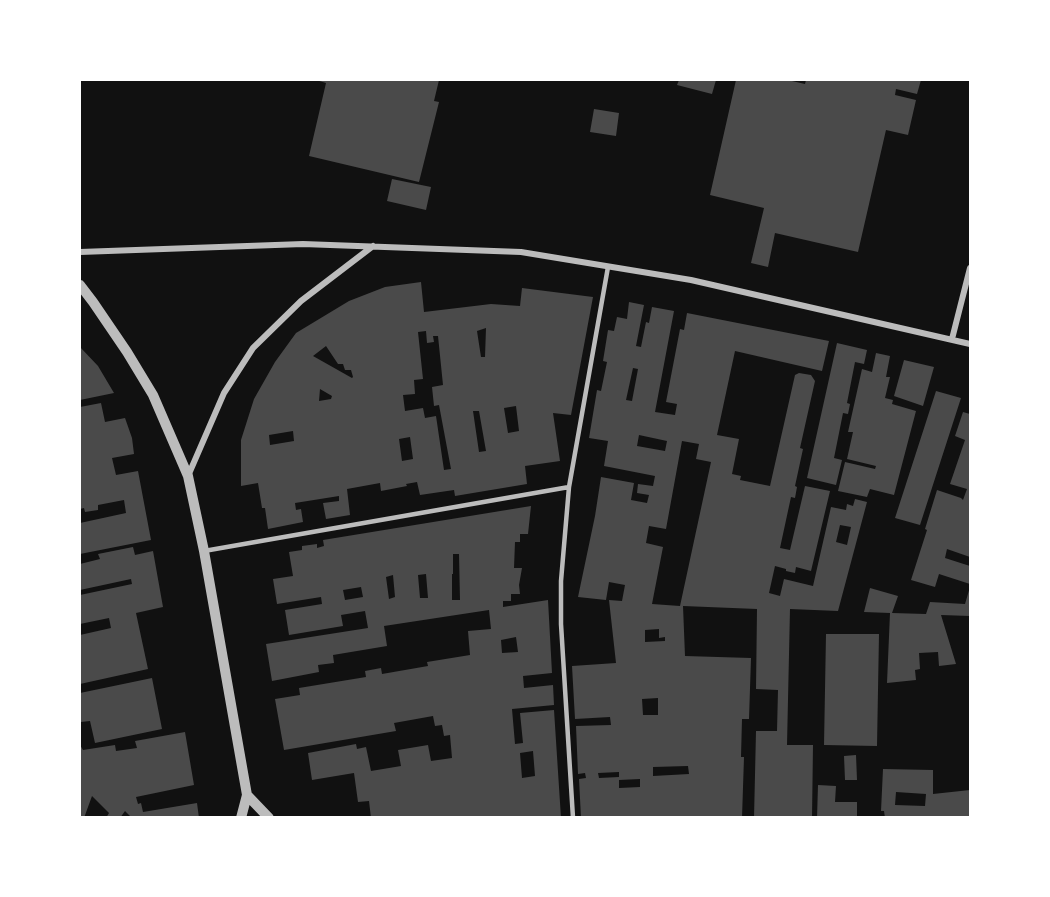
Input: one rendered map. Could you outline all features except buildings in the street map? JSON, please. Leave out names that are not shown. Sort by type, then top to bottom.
[{"type":"street","points":[[80,252],[303,244],[521,252],[691,280],[970,344]]},
{"type":"street","points":[[188,476],[224,393],[253,348],[301,301],[373,246]]},
{"type":"street","points":[[952,339],[970,268]]},
{"type":"street","points":[[80,285],[127,352],[153,395],[188,476],[204,551],[247,795],[241,818]]},
{"type":"street","points":[[247,795],[269,818]]},
{"type":"lane","points":[[573,818],[561,624],[561,581],[569,487],[608,267]]},
{"type":"lane","points":[[204,551],[569,487]]}]
